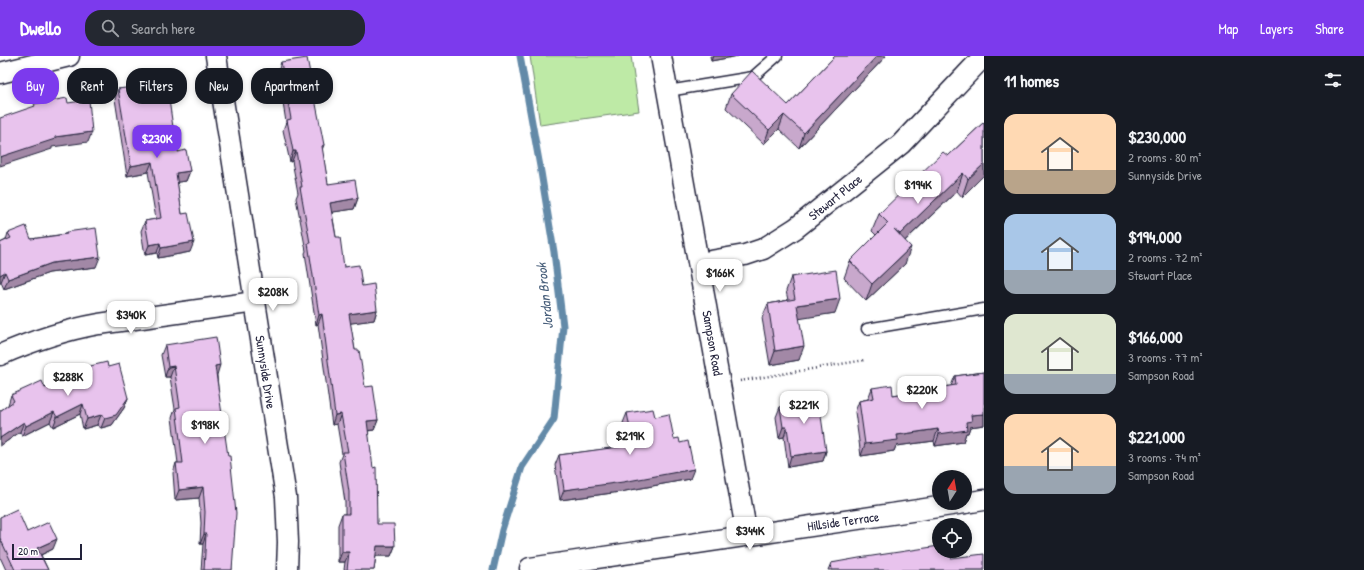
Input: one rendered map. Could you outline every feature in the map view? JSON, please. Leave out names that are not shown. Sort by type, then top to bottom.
[{"type":"street","points":[[0,73],[70,56]]},
{"type":"street","name":"Sunnyside Drive","points":[[216,56],[286,497],[288,542],[287,570]]},
{"type":"street","name":"Sampson Road","points":[[661,56],[747,536]]},
{"type":"street","name":"Stewart Place","points":[[699,263],[745,255],[763,249],[796,228],[901,144],[982,58]]},
{"type":"street","points":[[0,355],[39,339],[86,326],[255,302]]},
{"type":"street","name":"Hillside Terrace","points":[[972,502],[984,500]]},
{"type":"street","name":"Hillside Terrace","points":[[530,568],[608,563],[747,536],[932,508]]},
{"type":"lane","points":[[668,91],[754,77],[777,56]]},
{"type":"lane","points":[[867,328],[984,309]]},
{"type":"path","points":[[720,384],[865,360]]},
{"type":"green space","points":[[530,56],[631,56],[639,111],[540,125]]},
{"type":"building","points":[[835,56],[877,56],[804,133],[784,115],[769,130],[731,94],[752,71],[788,105]]},
{"type":"building","points":[[307,58],[309,68],[282,68],[281,62]]},
{"type":"building","points":[[126,88],[126,104],[170,104],[178,152],[186,150],[190,171],[176,173],[182,214],[188,213],[194,242],[161,248],[160,243],[149,245],[145,221],[161,218],[152,162],[131,166],[118,89]]},
{"type":"building","points":[[67,98],[67,104],[89,104],[92,132],[55,137],[55,139],[0,157],[0,118],[35,106],[34,104],[59,104],[59,99]]},
{"type":"building","points":[[288,104],[316,104],[324,145],[322,146],[328,184],[355,180],[358,198],[330,203],[336,237],[340,237],[344,267],[359,265],[362,286],[374,284],[377,310],[349,314],[355,350],[359,350],[365,387],[373,386],[378,420],[367,421],[373,468],[376,467],[377,524],[394,524],[395,546],[377,546],[374,570],[347,570],[349,552],[342,552],[342,514],[349,514],[349,492],[343,452],[348,452],[341,414],[335,415],[322,314],[319,315],[308,243],[310,243],[300,187],[302,187],[296,151],[293,151],[287,120],[291,119]]},
{"type":"building","points":[[984,122],[984,164],[968,179],[963,173],[900,234],[894,229],[911,247],[872,284],[850,261],[888,223],[879,214],[943,152],[948,156]]},
{"type":"building","points":[[26,226],[31,239],[96,228],[100,257],[52,263],[8,279],[5,272],[0,275],[0,243],[11,238],[8,233]]},
{"type":"building","points":[[836,270],[840,299],[797,305],[804,346],[775,351],[768,304],[795,299],[791,277]]},
{"type":"building","points":[[216,337],[220,365],[215,366],[228,456],[230,456],[236,513],[232,570],[204,570],[206,534],[204,534],[205,512],[203,487],[179,490],[176,463],[183,463],[176,408],[180,407],[174,366],[168,367],[165,345]]},
{"type":"building","points":[[107,362],[108,367],[119,364],[128,398],[116,415],[105,418],[101,415],[87,419],[83,404],[57,417],[54,412],[26,426],[24,422],[0,438],[0,411],[14,401],[11,395],[42,381],[45,388],[75,373],[75,371]]},
{"type":"building","points":[[984,372],[984,414],[971,415],[972,421],[966,422],[967,430],[939,434],[938,429],[897,435],[898,440],[865,444],[859,401],[874,398],[872,388],[892,385],[893,395],[956,385],[955,376]]},
{"type":"building","points":[[818,395],[826,451],[791,456],[787,427],[783,427],[780,407],[786,406],[785,399]]},
{"type":"building","points":[[653,409],[655,417],[669,414],[674,439],[679,438],[680,443],[688,441],[694,469],[623,482],[564,490],[559,455],[633,445],[627,413]]},
{"type":"building","points":[[17,509],[27,532],[49,522],[57,539],[37,548],[48,570],[15,570],[0,538],[0,517]]},
{"type":"building","points":[[932,547],[932,558],[972,558],[972,555],[984,554],[984,570],[832,570],[831,563]]},
{"type":"waterway","name":"Jordan Brook","points":[[493,570],[502,530],[522,467],[554,419],[563,326],[554,252],[520,56]]}]
